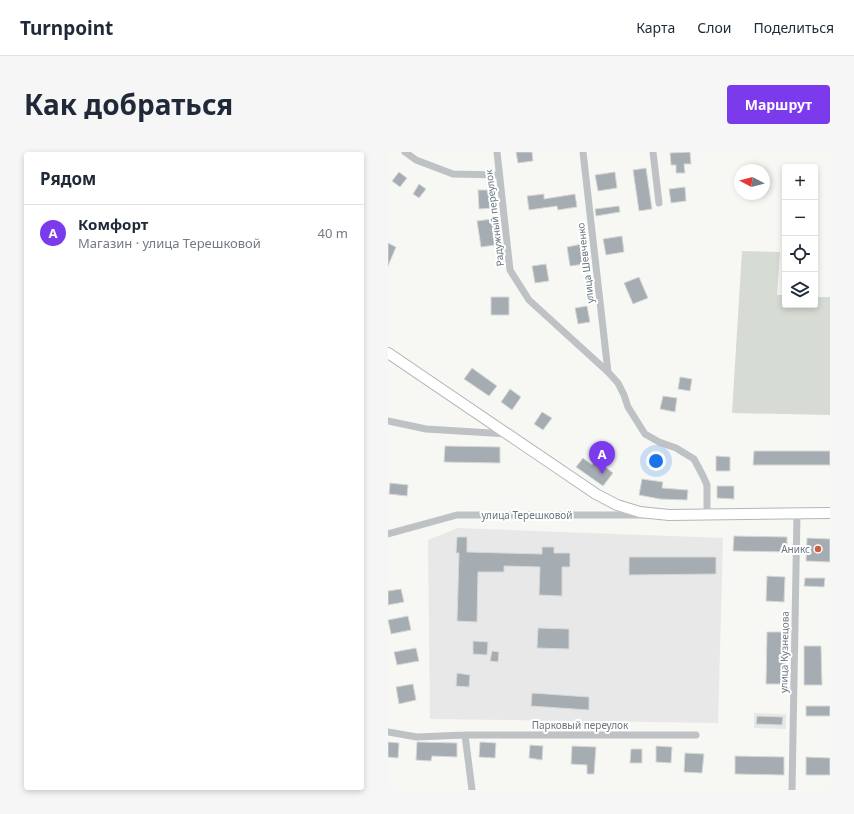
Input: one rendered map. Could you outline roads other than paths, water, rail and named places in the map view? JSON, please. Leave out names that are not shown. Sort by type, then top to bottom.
[{"type":"main road","name":"улица Терешковой","points":[[388,354],[596,494],[617,505],[640,512],[669,515],[830,513]]},
{"type":"street","points":[[405,152],[416,160],[453,174],[499,176]]},
{"type":"street","name":"Радужный переулок","points":[[497,152],[510,270],[529,300],[608,372],[618,383],[624,394],[628,407],[645,434],[659,442],[676,448],[694,459],[707,485],[707,514]]},
{"type":"street","name":"улица Шевченко","points":[[583,152],[608,372]]},
{"type":"street","points":[[654,152],[659,203]]},
{"type":"street","name":"улица Терешковой","points":[[388,421],[426,428],[507,434]]},
{"type":"street","name":"улица Кузнецова","points":[[792,790],[797,514]]},
{"type":"street","name":"улица Терешковой","points":[[388,534],[457,515],[669,515]]},
{"type":"street","name":"Парковый переулок","points":[[388,732],[417,737],[696,735]]},
{"type":"street","points":[[465,736],[472,790]]},
{"type":"place","name":"Комфорт","points":[[602,474]]},
{"type":"place","name":"Аникс","points":[[818,549]]}]
